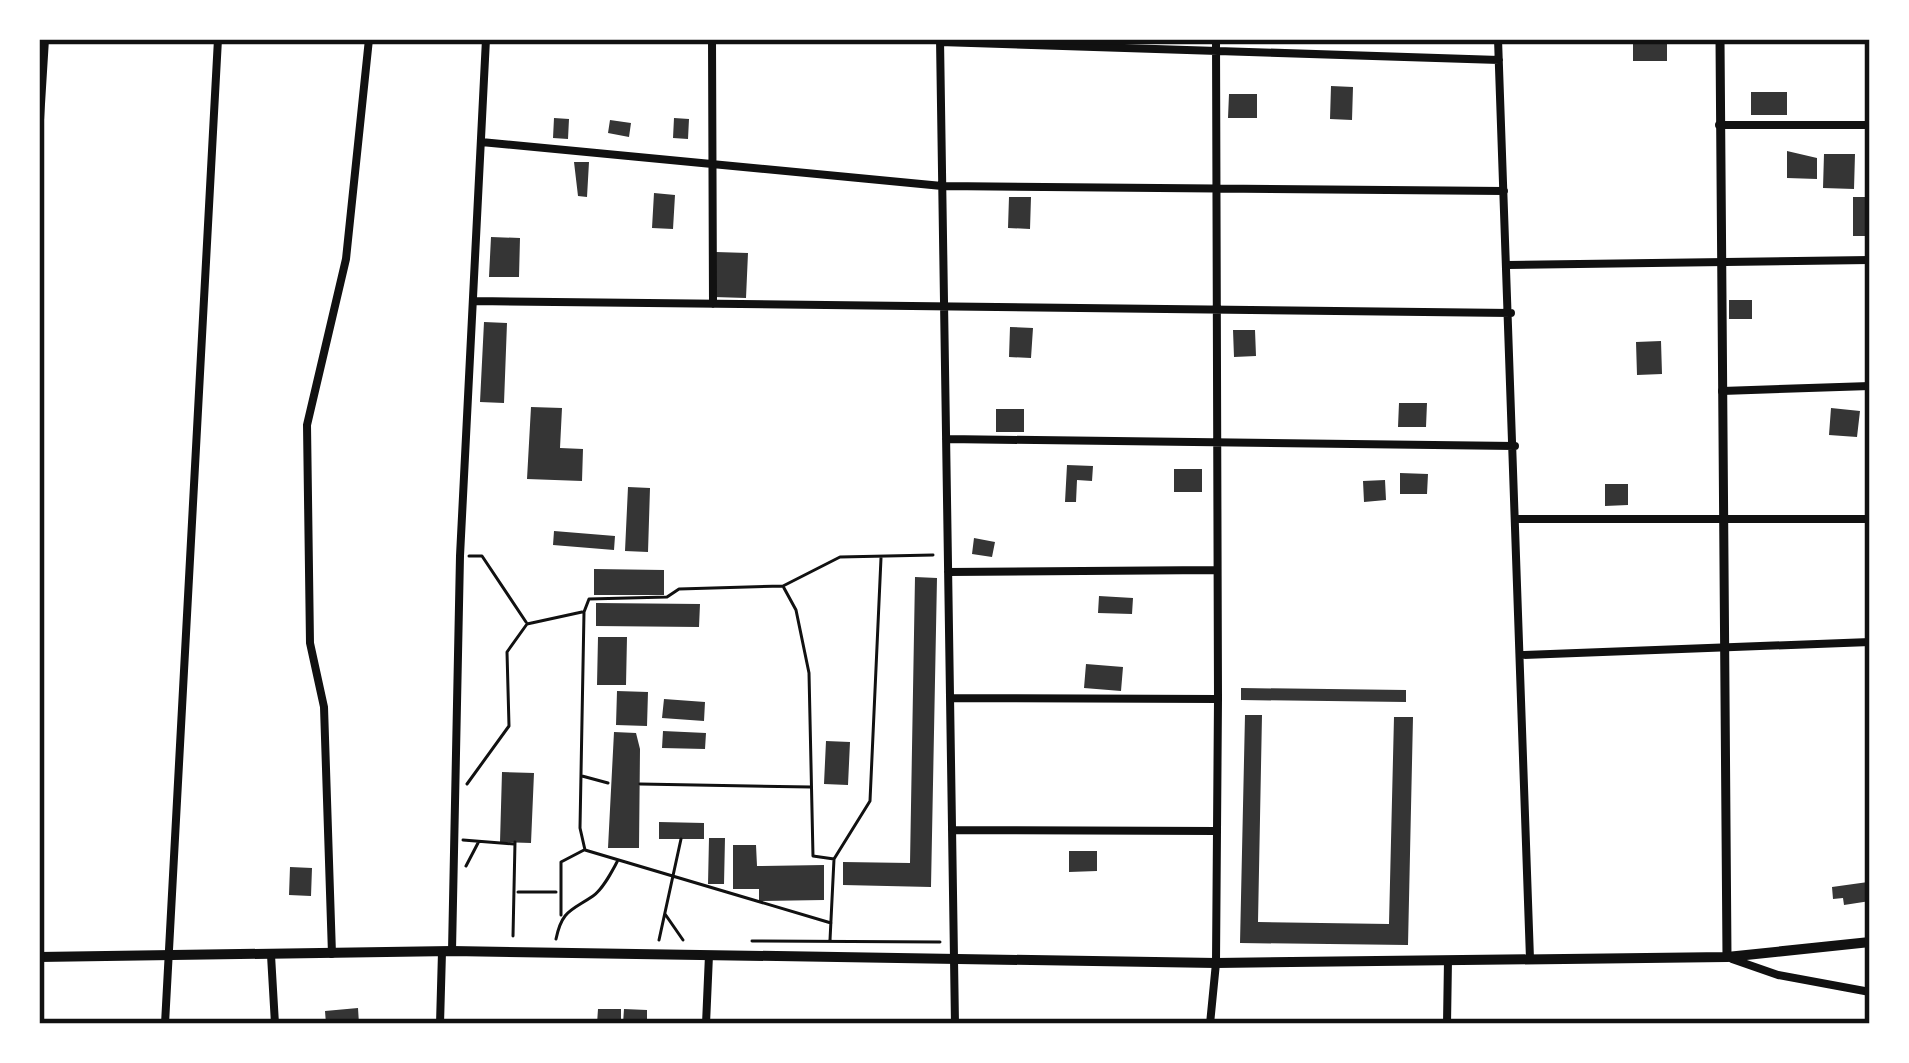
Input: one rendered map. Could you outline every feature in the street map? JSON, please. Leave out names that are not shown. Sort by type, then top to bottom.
[{"type":"main road","points":[[39,958],[447,951],[1216,963],[1448,961],[1727,957],[1870,942]]},
{"type":"street","points":[[39,136],[45,39]]},
{"type":"street","points":[[165,1024],[218,39]]},
{"type":"street","points":[[332,954],[324,707],[310,644],[308,425],[346,260],[369,39]]},
{"type":"street","points":[[440,1024],[455,872],[460,556],[486,39]]},
{"type":"street","points":[[712,39],[713,304]]},
{"type":"street","points":[[1210,1024],[1216,963],[1218,699],[1216,39]]},
{"type":"street","points":[[1498,39],[1530,959]]},
{"type":"street","points":[[1720,39],[1727,957],[1778,974],[1870,992]]},
{"type":"street","points":[[955,1024],[940,40],[1499,60]]},
{"type":"street","points":[[1719,125],[1870,125]]},
{"type":"street","points":[[481,142],[942,186],[1504,191]]},
{"type":"street","points":[[1508,266],[1870,260]]},
{"type":"street","points":[[475,301],[1510,313]]},
{"type":"street","points":[[1721,391],[1870,386]]},
{"type":"street","points":[[946,440],[1515,446]]},
{"type":"street","points":[[1517,519],[1870,520]]},
{"type":"street","points":[[947,572],[1216,570]]},
{"type":"street","points":[[1521,655],[1870,642]]},
{"type":"street","points":[[952,698],[1218,699]]},
{"type":"street","points":[[952,830],[1216,831]]},
{"type":"street","points":[[706,1024],[709,954]]},
{"type":"street","points":[[271,955],[275,1024]]},
{"type":"street","points":[[1447,1024],[1448,961]]},
{"type":"path","points":[[585,850],[580,776],[584,612],[589,599],[667,597],[679,589],[783,586],[841,557],[947,555]]},
{"type":"path","points":[[460,556],[482,556],[527,624]]},
{"type":"path","points":[[830,940],[834,859],[870,801],[881,556]]},
{"type":"path","points":[[783,586],[796,610],[809,674],[813,856],[834,859]]},
{"type":"path","points":[[457,797],[508,726],[507,652],[527,624],[584,612]]},
{"type":"path","points":[[580,776],[608,783]]},
{"type":"path","points":[[640,784],[813,787]]},
{"type":"path","points":[[658,942],[681,839]]},
{"type":"path","points":[[456,840],[515,843],[512,940]]},
{"type":"path","points":[[455,872],[466,866],[479,841]]},
{"type":"path","points":[[556,941],[561,862],[585,850],[673,874],[706,890],[831,923]]},
{"type":"path","points":[[561,916],[574,904],[596,895],[618,861]]},
{"type":"path","points":[[514,892],[558,892]]},
{"type":"path","points":[[664,914],[675,921],[684,942]]},
{"type":"building","points":[[1633,39],[1667,39],[1667,61],[1633,61]]},
{"type":"building","points":[[1331,86],[1353,87],[1352,120],[1330,119]]},
{"type":"building","points":[[1751,92],[1787,92],[1787,115],[1751,115]]},
{"type":"building","points":[[1229,94],[1257,94],[1257,118],[1228,118]]},
{"type":"building","points":[[554,118],[569,119],[568,139],[553,138]]},
{"type":"building","points":[[674,118],[689,119],[688,139],[673,138]]},
{"type":"building","points":[[610,120],[631,123],[629,137],[608,133]]},
{"type":"building","points":[[1787,151],[1817,158],[1817,179],[1787,178]]},
{"type":"building","points":[[1824,154],[1855,154],[1854,189],[1823,188]]},
{"type":"building","points":[[574,162],[589,162],[587,197],[578,196]]},
{"type":"building","points":[[654,193],[675,195],[673,229],[652,228]]},
{"type":"building","points":[[1009,197],[1031,197],[1030,229],[1008,228]]},
{"type":"building","points":[[1853,197],[1870,197],[1870,236],[1853,236]]},
{"type":"building","points":[[491,237],[520,238],[519,277],[489,277]]},
{"type":"building","points":[[716,252],[748,253],[746,298],[714,297]]},
{"type":"building","points":[[1729,300],[1752,300],[1752,319],[1729,319]]},
{"type":"building","points":[[484,322],[507,323],[504,403],[480,402]]},
{"type":"building","points":[[1010,327],[1033,328],[1031,358],[1009,357]]},
{"type":"building","points":[[1233,330],[1255,330],[1256,356],[1234,357]]},
{"type":"building","points":[[1661,341],[1662,374],[1637,375],[1636,342]]},
{"type":"building","points":[[1399,403],[1427,403],[1426,427],[1398,427]]},
{"type":"building","points":[[531,407],[562,408],[560,448],[583,449],[582,481],[527,479]]},
{"type":"building","points":[[1831,408],[1860,411],[1857,437],[1829,435]]},
{"type":"building","points":[[996,409],[1024,409],[1024,432],[996,432]]},
{"type":"building","points":[[1067,465],[1093,466],[1092,481],[1077,480],[1076,502],[1065,502]]},
{"type":"building","points":[[1174,469],[1202,469],[1202,492],[1174,492]]},
{"type":"building","points":[[1400,473],[1428,474],[1427,494],[1400,494]]},
{"type":"building","points":[[1385,480],[1386,500],[1364,502],[1363,481]]},
{"type":"building","points":[[1605,484],[1628,484],[1628,505],[1605,506]]},
{"type":"building","points":[[628,487],[650,488],[648,552],[625,551]]},
{"type":"building","points":[[554,531],[615,536],[614,550],[553,545]]},
{"type":"building","points":[[974,538],[995,542],[992,557],[972,554]]},
{"type":"building","points":[[594,569],[664,570],[664,595],[594,595]]},
{"type":"building","points":[[915,577],[937,578],[931,887],[843,885],[843,862],[910,863]]},
{"type":"building","points":[[1099,596],[1133,598],[1132,614],[1098,613]]},
{"type":"building","points":[[596,603],[700,604],[699,627],[596,626]]},
{"type":"building","points":[[598,637],[627,637],[626,685],[597,685]]},
{"type":"building","points":[[1086,664],[1123,667],[1121,691],[1084,688]]},
{"type":"building","points":[[1241,688],[1406,690],[1406,702],[1241,700]]},
{"type":"building","points":[[617,691],[648,692],[647,726],[616,725]]},
{"type":"building","points":[[664,699],[705,702],[704,721],[662,718]]},
{"type":"building","points":[[1245,715],[1262,715],[1258,922],[1389,924],[1394,717],[1413,717],[1408,945],[1240,943]]},
{"type":"building","points":[[663,731],[706,733],[705,749],[662,748]]},
{"type":"building","points":[[614,732],[636,733],[640,749],[639,848],[608,848]]},
{"type":"building","points":[[826,741],[850,742],[848,785],[824,784]]},
{"type":"building","points":[[502,772],[534,773],[531,843],[500,842]]},
{"type":"building","points":[[659,822],[704,823],[704,839],[659,839]]},
{"type":"building","points":[[709,838],[725,838],[724,884],[708,884]]},
{"type":"building","points":[[733,845],[756,845],[757,866],[824,865],[824,900],[759,901],[759,889],[733,889]]},
{"type":"building","points":[[1069,851],[1097,851],[1097,871],[1069,872]]},
{"type":"building","points":[[290,867],[312,868],[311,896],[289,895]]},
{"type":"building","points":[[1868,882],[1870,901],[1844,905],[1843,898],[1833,899],[1832,887]]},
{"type":"building","points":[[358,1008],[359,1024],[326,1024],[325,1011]]},
{"type":"building","points":[[598,1009],[621,1009],[621,1024],[597,1024]]},
{"type":"building","points":[[624,1009],[647,1010],[647,1024],[623,1024]]}]
